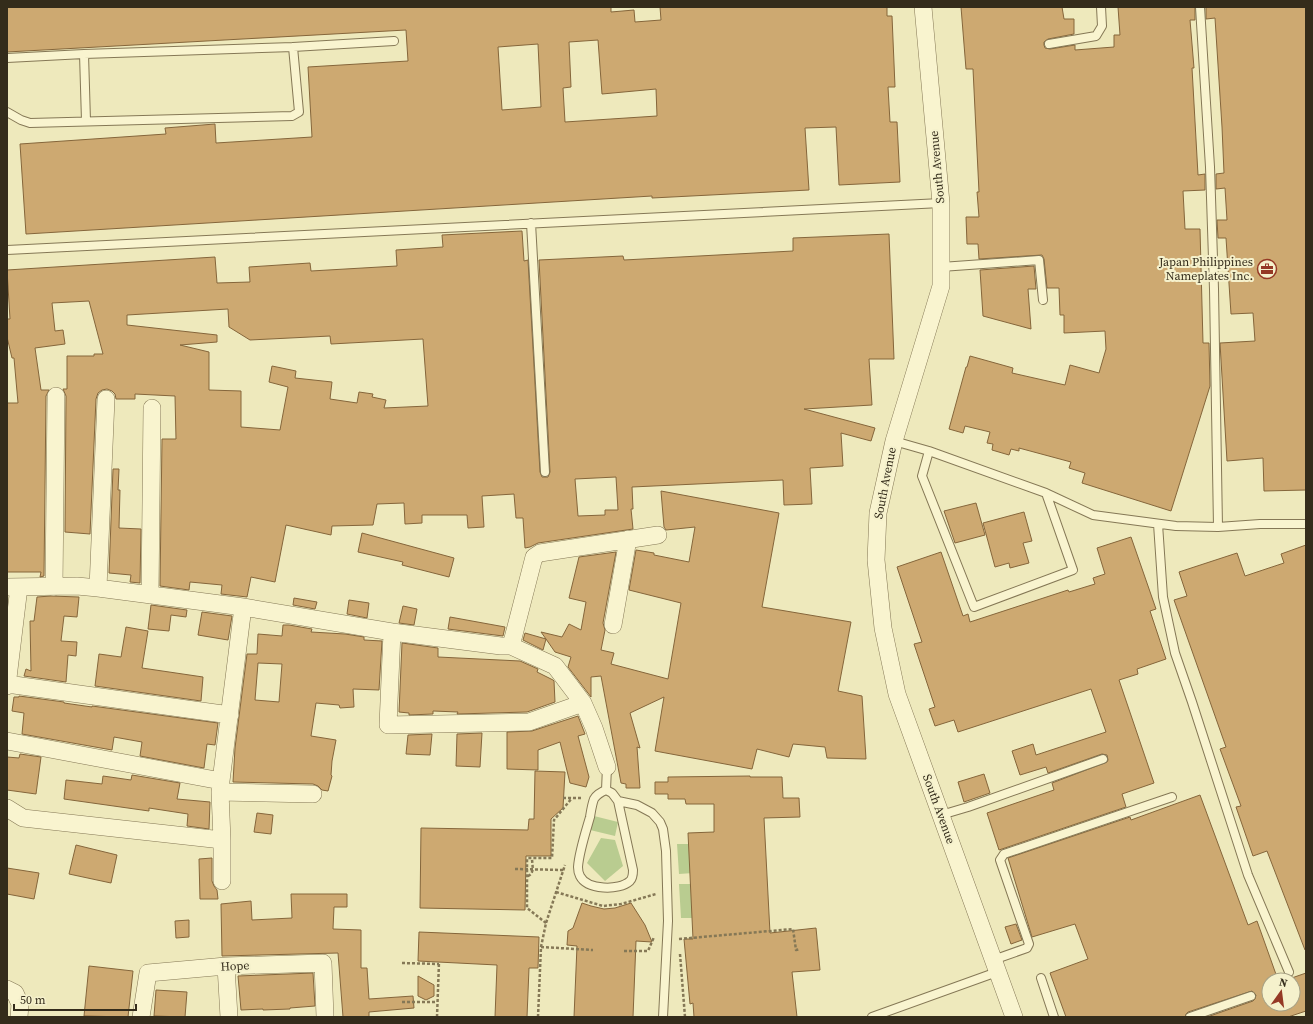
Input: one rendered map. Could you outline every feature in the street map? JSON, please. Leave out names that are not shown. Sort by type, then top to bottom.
[{"type":"street","name":"South Avenue","points":[[923,7],[941,203],[941,286],[894,441],[878,513],[876,560],[883,628],[897,694],[1014,1017]]},
{"type":"street","points":[[54,587],[56,396]]},
{"type":"street","points":[[98,588],[106,399]]},
{"type":"street","points":[[150,595],[152,408]]},
{"type":"street","points":[[510,646],[534,557],[540,552],[658,535]]},
{"type":"street","points":[[613,625],[628,539]]},
{"type":"street","points":[[230,715],[7,685],[13,587],[77,586],[98,588],[243,607],[392,632],[510,646],[555,666],[583,703],[594,728],[607,767]]},
{"type":"street","points":[[222,881],[220,787],[243,607]]},
{"type":"street","points":[[392,632],[388,725],[529,722],[583,703]]},
{"type":"street","points":[[7,741],[220,787],[313,794]]},
{"type":"street","points":[[7,808],[23,818],[222,840]]},
{"type":"street","name":"Hope","points":[[141,1017],[148,973],[226,966],[323,963],[325,1017]]},
{"type":"street","points":[[226,966],[229,1017]]},
{"type":"street","points":[[7,989],[15,993],[20,1004],[19,1017]]},
{"type":"lane","points":[[1049,44],[1096,36],[1102,26],[1101,7]]},
{"type":"lane","points":[[1200,7],[1210,167],[1214,289],[1218,527]]},
{"type":"lane","points":[[7,58],[394,42]]},
{"type":"lane","points":[[7,112],[30,123],[292,116],[299,112],[293,47]]},
{"type":"lane","points":[[84,54],[86,121]]},
{"type":"lane","points":[[7,250],[941,203]]},
{"type":"lane","points":[[531,223],[545,472]]},
{"type":"lane","points":[[941,267],[1039,260],[1043,300]]},
{"type":"lane","points":[[894,441],[929,451],[1046,493],[1093,515],[1176,526],[1218,527],[1260,524],[1306,524]]},
{"type":"lane","points":[[929,451],[922,476],[974,607],[1073,570],[1046,493]]},
{"type":"lane","points":[[1158,524],[1163,598],[1175,653],[1248,875],[1258,902],[1289,972]]},
{"type":"lane","points":[[941,815],[968,807],[1103,759]]},
{"type":"lane","points":[[606,790],[607,767]]},
{"type":"lane","points":[[606,790],[612,793],[618,801],[633,870],[633,876],[630,881],[622,885],[608,888],[596,887],[585,882],[580,876],[578,868],[586,829],[595,798],[599,793],[606,790]]},
{"type":"lane","points":[[872,1017],[995,966],[1028,948],[1030,944],[1000,860],[1004,854],[1172,797]]},
{"type":"lane","points":[[618,801],[637,805],[652,813],[660,822],[663,829],[666,851],[668,921],[663,1017]]},
{"type":"lane","points":[[1041,978],[1054,1017]]},
{"type":"lane","points":[[1190,1017],[1250,996]]},
{"type":"path","points":[[563,798],[588,798]]},
{"type":"path","points":[[546,923],[527,908],[527,859],[552,858],[554,820],[572,798]]},
{"type":"path","points":[[528,876],[532,873],[532,858]]},
{"type":"path","points":[[538,1017],[541,947],[546,923],[566,863]]},
{"type":"path","points":[[515,869],[564,870]]},
{"type":"path","points":[[660,893],[660,898]]},
{"type":"path","points":[[679,942],[679,938],[794,929],[796,950],[800,949]]},
{"type":"path","points":[[624,951],[648,951],[656,932]]},
{"type":"path","points":[[541,947],[593,950]]},
{"type":"path","points":[[680,949],[685,1017]]},
{"type":"path","points":[[402,963],[439,963],[436,990],[437,1017]]},
{"type":"path","points":[[402,1002],[437,1002]]},
{"type":"green space","points":[[590,815],[618,822],[615,836],[586,829]]},
{"type":"green space","points":[[601,838],[615,840],[623,866],[605,881],[587,863]]},
{"type":"green space","points":[[677,844],[691,844],[693,873],[679,874]]},
{"type":"green space","points":[[679,884],[694,884],[696,918],[681,918]]},
{"type":"building","points":[[7,7],[611,7],[611,12],[634,10],[635,22],[661,20],[660,7],[887,7],[887,16],[892,16],[895,87],[888,87],[890,122],[897,122],[900,182],[839,185],[836,127],[805,128],[809,190],[652,198],[652,196],[26,234],[20,144],[166,134],[165,128],[215,124],[216,143],[312,137],[308,67],[408,61],[406,30],[7,52]],"holes":[[[598,40],[602,94],[656,89],[657,116],[565,122],[563,88],[571,87],[569,42]],[[538,44],[541,107],[502,110],[498,47]]]},
{"type":"building","points":[[961,7],[1062,7],[1064,19],[1074,19],[1074,34],[1048,39],[1044,42],[1044,45],[1045,48],[1050,49],[1075,45],[1075,50],[1114,47],[1114,35],[1120,35],[1118,7],[1195,7],[1195,20],[1190,20],[1194,68],[1192,68],[1198,175],[1205,174],[1205,190],[1183,191],[1185,229],[1200,229],[1203,343],[1209,343],[1210,386],[1171,511],[1082,483],[1085,473],[1069,468],[1071,462],[1019,448],[1019,451],[1011,449],[1009,455],[992,450],[993,444],[987,443],[990,432],[965,426],[963,433],[949,429],[970,356],[1013,368],[1012,373],[1065,385],[1070,365],[1099,373],[1106,349],[1105,331],[1064,333],[1064,315],[1060,315],[1059,288],[1047,288],[1044,259],[1042,255],[979,259],[978,244],[967,244],[966,217],[979,217],[977,192],[979,192],[973,69],[966,69]]},
{"type":"building","points":[[1206,7],[1306,7],[1306,490],[1264,491],[1263,458],[1227,461],[1220,343],[1255,341],[1253,313],[1231,314],[1226,238],[1218,238],[1217,220],[1227,220],[1225,188],[1216,189],[1216,174],[1224,173],[1222,127],[1215,18],[1206,19]]},
{"type":"building","points":[[522,231],[524,261],[528,260],[540,472],[542,477],[548,477],[550,472],[539,260],[623,256],[624,260],[793,251],[793,238],[889,234],[894,359],[869,359],[872,405],[804,409],[875,428],[871,441],[841,433],[843,466],[810,468],[812,504],[784,505],[783,480],[632,487],[633,509],[631,509],[633,529],[538,543],[525,548],[523,518],[516,518],[514,494],[482,496],[484,527],[468,528],[467,515],[422,515],[422,523],[405,524],[404,503],[377,504],[373,525],[332,526],[331,535],[286,525],[275,582],[251,577],[247,597],[221,594],[222,585],[190,582],[189,590],[160,586],[162,439],[176,439],[175,396],[135,394],[135,399],[116,399],[115,394],[107,389],[98,393],[96,399],[90,534],[65,532],[66,396],[63,389],[67,389],[67,356],[94,356],[94,354],[103,354],[89,301],[52,303],[55,331],[63,330],[65,344],[35,348],[41,390],[49,390],[46,396],[44,576],[40,577],[41,572],[7,572],[7,403],[18,403],[14,358],[12,358],[7,337],[7,319],[10,319],[7,270],[215,257],[217,283],[250,282],[249,267],[310,263],[311,271],[397,266],[396,250],[443,247],[442,235]],"holes":[[[228,309],[229,327],[250,340],[330,336],[331,344],[423,339],[428,406],[384,408],[386,400],[372,397],[373,394],[359,392],[357,403],[330,399],[332,382],[295,378],[296,371],[272,366],[269,382],[288,387],[280,430],[241,427],[241,391],[209,390],[209,352],[180,345],[217,342],[217,335],[127,325],[127,315]],[[616,477],[618,510],[605,510],[605,515],[578,516],[575,479]]]},
{"type":"building","points":[[1034,266],[1036,289],[1028,289],[1031,329],[983,316],[980,270]]},
{"type":"building","points":[[113,469],[119,469],[119,528],[141,529],[140,583],[130,582],[131,575],[109,573]]},
{"type":"building","points":[[661,491],[779,513],[762,607],[851,622],[838,691],[862,696],[866,759],[827,758],[825,747],[793,744],[789,757],[757,749],[752,769],[655,751],[664,697],[630,713],[640,748],[637,747],[640,788],[626,788],[626,784],[621,783],[601,676],[591,677],[591,697],[568,667],[571,657],[555,652],[541,632],[562,637],[569,624],[581,630],[586,602],[569,598],[579,557],[616,552],[603,623],[605,630],[601,650],[614,653],[611,664],[668,679],[681,603],[629,590],[636,550],[689,562],[695,527],[666,530],[664,527]]},
{"type":"building","points":[[976,503],[985,535],[955,543],[944,511]]},
{"type":"building","points":[[1024,512],[1032,541],[1023,543],[1029,563],[1010,568],[1009,563],[995,567],[983,523]]},
{"type":"building","points":[[362,533],[454,558],[449,577],[402,565],[403,562],[358,552]]},
{"type":"building","points":[[1131,537],[1156,609],[1150,611],[1166,659],[1137,669],[1138,674],[1119,680],[1154,783],[1122,794],[1126,807],[999,850],[987,813],[1054,790],[1052,783],[1107,762],[1107,755],[1102,754],[1048,773],[1046,767],[1020,775],[1012,751],[1033,744],[1036,755],[1106,732],[1091,689],[958,732],[954,720],[935,726],[929,709],[935,707],[914,644],[922,642],[897,567],[941,552],[963,616],[968,614],[970,622],[1068,590],[1069,592],[1095,584],[1093,578],[1105,574],[1097,548]]},
{"type":"building","points":[[1306,545],[1305,950],[1267,851],[1253,856],[1236,807],[1241,806],[1220,749],[1226,747],[1174,600],[1187,596],[1179,572],[1237,553],[1245,576],[1284,563],[1281,554]]},
{"type":"building","points":[[37,597],[79,597],[77,617],[64,616],[61,641],[77,642],[76,656],[68,655],[66,682],[24,676],[26,669],[31,671],[30,621],[34,621]]},
{"type":"building","points":[[294,598],[317,602],[315,609],[293,605]]},
{"type":"building","points":[[349,600],[369,603],[367,618],[347,614]]},
{"type":"building","points":[[151,605],[187,610],[186,617],[171,615],[169,631],[148,629]]},
{"type":"building","points":[[403,606],[417,609],[414,625],[399,623]]},
{"type":"building","points":[[202,612],[232,616],[228,640],[198,635]]},
{"type":"building","points":[[450,617],[505,627],[503,636],[448,629]]},
{"type":"building","points":[[283,625],[289,625],[312,629],[311,632],[345,634],[364,637],[364,640],[382,641],[379,690],[353,689],[354,707],[340,708],[339,705],[316,703],[311,736],[336,740],[332,761],[332,776],[328,791],[322,790],[313,784],[233,782],[235,748],[247,654],[257,654],[258,634],[282,636]],"holes":[[[258,663],[282,664],[279,702],[255,700]]]},
{"type":"building","points":[[126,627],[148,631],[142,668],[203,677],[201,701],[95,686],[99,654],[121,657]]},
{"type":"building","points":[[525,633],[546,639],[543,650],[523,640]]},
{"type":"building","points":[[402,643],[438,648],[438,657],[520,661],[538,669],[537,672],[554,681],[555,702],[527,712],[457,714],[458,712],[433,711],[433,714],[409,715],[409,713],[399,712]]},
{"type":"building","points":[[19,696],[218,723],[215,745],[207,744],[204,768],[140,756],[142,742],[114,737],[112,750],[22,734],[24,713],[12,711],[14,697]]},
{"type":"building","points":[[578,716],[585,734],[578,736],[589,777],[586,787],[570,783],[560,742],[538,750],[538,770],[507,769],[507,732],[532,731]]},
{"type":"building","points":[[482,733],[480,767],[456,766],[457,734]]},
{"type":"building","points":[[432,734],[430,755],[406,754],[408,735]]},
{"type":"building","points":[[20,754],[41,757],[36,794],[7,790],[7,757],[19,758]]},
{"type":"building","points":[[535,771],[565,772],[563,808],[551,819],[551,856],[526,856],[525,910],[420,908],[421,828],[528,830],[529,819],[534,819]]},
{"type":"building","points":[[984,774],[990,793],[964,802],[958,782]]},
{"type":"building","points":[[132,775],[180,783],[177,799],[210,802],[209,829],[187,826],[188,814],[149,808],[149,811],[64,799],[66,780],[102,784],[103,776],[131,780]]},
{"type":"building","points":[[668,777],[782,777],[783,798],[799,798],[800,817],[764,818],[770,933],[816,928],[820,970],[792,972],[797,1017],[694,1017],[693,1003],[690,1004],[684,939],[693,939],[688,833],[714,832],[714,804],[686,804],[685,799],[668,799],[668,794],[655,794],[655,782],[668,782]]},
{"type":"building","points":[[1200,795],[1248,925],[1257,921],[1275,972],[1261,972],[1261,1012],[1301,1012],[1301,975],[1306,973],[1306,1011],[1288,1017],[1207,1017],[1253,1001],[1256,995],[1252,991],[1188,1012],[1185,1017],[1066,1017],[1050,973],[1088,959],[1075,924],[1032,937],[1008,858],[1130,817],[1131,820]]},
{"type":"building","points":[[257,813],[273,815],[271,834],[254,832]]},
{"type":"building","points":[[76,845],[117,855],[111,883],[69,874]]},
{"type":"building","points":[[212,858],[212,881],[217,890],[218,899],[200,899],[199,859]]},
{"type":"building","points":[[7,868],[39,873],[34,899],[7,894]]},
{"type":"building","points":[[291,894],[347,894],[347,907],[334,907],[333,929],[361,930],[361,968],[367,968],[369,999],[413,996],[414,1008],[369,1012],[369,1017],[343,1017],[338,953],[222,956],[221,904],[251,901],[252,920],[292,918]]},
{"type":"building","points":[[582,903],[604,909],[615,908],[631,903],[645,925],[652,942],[636,941],[633,1017],[574,1017],[577,946],[567,945],[568,931],[573,928]]},
{"type":"building","points":[[189,920],[189,937],[176,938],[175,921]]},
{"type":"building","points":[[1016,924],[1022,940],[1011,944],[1005,927]]},
{"type":"building","points":[[419,932],[539,937],[538,968],[529,968],[527,1017],[495,1017],[497,965],[418,961]]},
{"type":"building","points":[[89,966],[133,971],[128,1017],[84,1016]]},
{"type":"building","points":[[313,973],[315,1006],[290,1009],[241,1010],[238,976]]},
{"type":"building","points":[[418,976],[434,985],[434,996],[426,1000],[418,996]]},
{"type":"building","points":[[156,990],[187,992],[185,1017],[154,1016]]},
{"type":"place","name":"Japan Philippines Nameplates Inc.","points":[[1267,269]]}]
